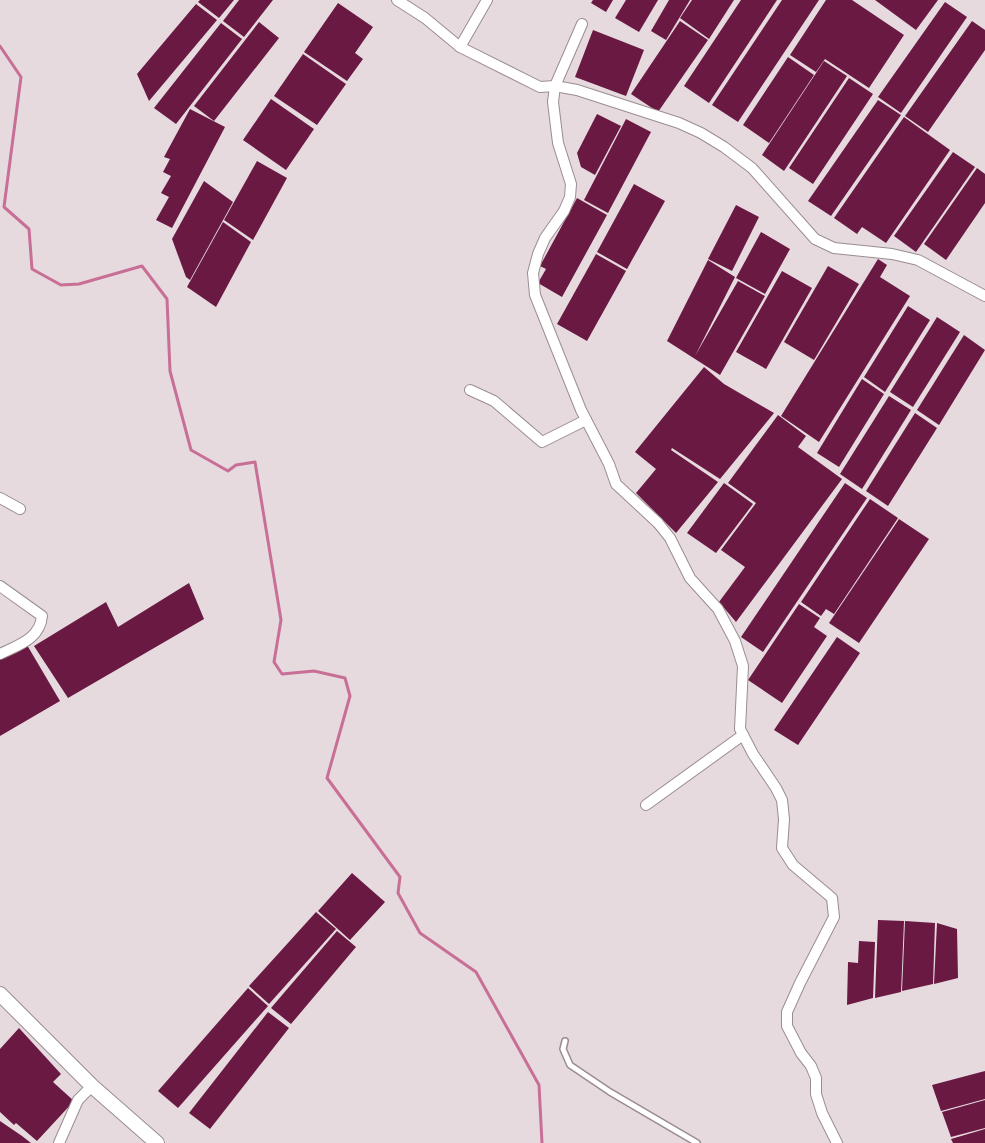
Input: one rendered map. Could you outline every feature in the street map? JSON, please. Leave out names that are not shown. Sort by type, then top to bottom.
[{"type":"street","points":[[397,0],[425,18],[460,46],[540,87],[555,86],[577,90],[679,123],[701,133],[752,168],[814,240],[834,248],[892,254],[918,260],[985,296]]},
{"type":"street","points":[[460,46],[487,0]]},
{"type":"street","points":[[582,24],[555,86],[553,102],[558,143],[571,184],[570,197],[564,210],[545,238],[533,273],[535,295],[586,420],[609,464],[616,484],[658,523],[670,538],[690,578],[718,609],[735,641],[743,666],[740,730],[782,800],[784,819],[781,839],[786,857],[792,865],[826,892],[834,905],[834,917],[800,983],[788,1012],[787,1026],[801,1053],[811,1066],[816,1078],[816,1094],[822,1113],[837,1143]]},
{"type":"street","points":[[470,390],[494,401],[542,442],[586,420]]},
{"type":"street","points":[[0,498],[20,510]]},
{"type":"street","points":[[0,586],[42,616],[41,626],[36,633],[27,641],[0,654]]},
{"type":"street","points":[[646,806],[743,735]]},
{"type":"street","points":[[0,994],[92,1086],[157,1143]]},
{"type":"street","points":[[59,1143],[78,1100],[92,1086]]},
{"type":"lane","points":[[565,1041],[563,1049],[570,1065],[610,1092],[697,1143]]},
{"type":"building","points":[[200,0],[234,0],[219,18],[198,2]]},
{"type":"building","points":[[239,0],[273,0],[244,37],[223,21]]},
{"type":"building","points":[[593,0],[613,0],[606,12],[591,3]]},
{"type":"building","points":[[626,0],[658,0],[639,32],[615,18]]},
{"type":"building","points":[[669,0],[690,0],[666,40],[651,31]]},
{"type":"building","points":[[692,0],[734,0],[709,39],[680,18]]},
{"type":"building","points":[[741,0],[777,0],[709,103],[684,86]]},
{"type":"building","points":[[782,0],[819,0],[738,122],[712,105]]},
{"type":"building","points":[[826,0],[852,0],[904,35],[869,88],[825,59],[816,72],[790,55]]},
{"type":"building","points":[[875,0],[938,0],[916,30]]},
{"type":"building","points":[[945,2],[967,17],[901,113],[878,97]]},
{"type":"building","points":[[338,3],[373,27],[355,53],[363,59],[347,81],[304,52]]},
{"type":"building","points":[[196,4],[217,20],[149,101],[137,74]]},
{"type":"building","points":[[680,21],[708,40],[658,112],[631,94]]},
{"type":"building","points":[[972,21],[985,30],[985,50],[928,132],[905,116]]},
{"type":"building","points":[[259,22],[279,38],[214,121],[194,106]]},
{"type":"building","points":[[221,23],[242,39],[176,124],[154,108]]},
{"type":"building","points":[[593,30],[644,50],[626,96],[575,77]]},
{"type":"building","points":[[303,54],[346,84],[317,125],[274,96]]},
{"type":"building","points":[[788,57],[814,75],[769,143],[743,125]]},
{"type":"building","points":[[824,61],[847,76],[784,171],[762,155]]},
{"type":"building","points":[[849,78],[873,94],[813,184],[789,168]]},
{"type":"building","points":[[271,99],[314,129],[286,170],[243,140]]},
{"type":"building","points":[[878,100],[901,115],[831,216],[808,201]]},
{"type":"building","points":[[190,109],[225,127],[172,228],[156,220],[169,197],[161,193],[171,176],[163,172],[170,159],[164,157]]},
{"type":"building","points":[[597,114],[621,126],[595,175],[581,167],[577,153]]},
{"type":"building","points":[[904,117],[950,150],[886,243],[862,227],[857,234],[834,218]]},
{"type":"building","points":[[626,119],[651,132],[608,213],[584,200]]},
{"type":"building","points":[[953,152],[975,167],[916,252],[894,236]]},
{"type":"building","points":[[257,161],[287,178],[253,240],[224,220]]},
{"type":"building","points":[[977,168],[985,174],[985,203],[946,260],[924,244]]},
{"type":"building","points":[[204,181],[233,202],[190,280],[186,277],[172,239]]},
{"type":"building","points":[[634,184],[665,201],[627,269],[597,252]]},
{"type":"building","points":[[577,198],[607,215],[562,297],[538,283],[546,269],[540,266]]},
{"type":"building","points":[[736,205],[759,217],[732,271],[708,259]]},
{"type":"building","points":[[223,222],[251,242],[216,307],[187,287]]},
{"type":"building","points":[[761,232],[790,249],[765,294],[736,278]]},
{"type":"building","points":[[596,254],[626,271],[587,341],[557,324]]},
{"type":"building","points":[[878,259],[887,265],[880,277],[910,296],[819,442],[781,416]]},
{"type":"building","points":[[708,260],[735,277],[695,356],[738,281],[765,296],[720,375],[667,341]]},
{"type":"building","points":[[828,266],[859,284],[814,360],[784,342]]},
{"type":"building","points":[[782,271],[812,288],[766,369],[736,352]]},
{"type":"building","points":[[908,306],[930,320],[885,392],[864,377]]},
{"type":"building","points":[[937,317],[960,332],[913,407],[890,392]]},
{"type":"building","points":[[964,335],[985,350],[939,425],[917,410]]},
{"type":"building","points":[[704,367],[724,384],[774,413],[720,479],[672,448],[671,450],[718,482],[676,533],[636,493],[656,469],[635,452]]},
{"type":"building","points":[[862,379],[884,394],[839,467],[817,453]]},
{"type":"building","points":[[889,396],[911,410],[862,489],[840,474]]},
{"type":"building","points":[[915,413],[937,428],[888,506],[866,491]]},
{"type":"building","points":[[778,415],[806,436],[798,447],[842,479],[736,622],[719,602],[745,567],[721,550],[756,503],[728,483]]},
{"type":"building","points":[[724,483],[753,504],[716,553],[687,533]]},
{"type":"building","points":[[845,483],[867,498],[763,652],[741,637]]},
{"type":"building","points":[[870,499],[898,518],[834,614],[826,609],[821,616],[801,602]]},
{"type":"building","points":[[899,519],[929,539],[859,643],[829,623]]},
{"type":"building","points":[[189,583],[204,619],[68,698],[34,646],[106,602],[118,627]]},
{"type":"building","points":[[799,604],[820,618],[814,627],[827,636],[782,703],[748,680]]},
{"type":"building","points":[[837,637],[860,653],[798,745],[774,730]]},
{"type":"building","points":[[27,645],[60,701],[0,736],[0,659]]},
{"type":"building","points":[[352,873],[385,902],[350,940],[318,911]]},
{"type":"building","points":[[316,912],[336,929],[269,1004],[249,986]]},
{"type":"building","points":[[878,920],[904,921],[901,992],[875,998]]},
{"type":"building","points":[[905,921],[935,923],[933,984],[902,991]]},
{"type":"building","points":[[937,923],[957,929],[958,978],[934,984]]},
{"type":"building","points":[[337,931],[356,947],[291,1024],[271,1008]]},
{"type":"building","points":[[859,941],[875,942],[873,998],[847,1005],[848,962],[858,963]]},
{"type":"building","points":[[248,988],[268,1006],[178,1108],[158,1091]]},
{"type":"building","points":[[268,1012],[289,1028],[210,1129],[189,1113]]},
{"type":"building","points":[[19,1028],[61,1074],[53,1082],[74,1101],[37,1141],[16,1123],[14,1125],[0,1112],[0,1049]]},
{"type":"building","points":[[985,1071],[985,1099],[941,1111],[932,1085]]},
{"type":"building","points":[[985,1100],[985,1128],[951,1137],[942,1112]]},
{"type":"building","points":[[0,1121],[22,1136],[31,1143],[0,1143]]},
{"type":"building","points":[[985,1129],[985,1143],[953,1143],[951,1139]]},
{"type":"waterway","points":[[0,46],[21,77],[4,207],[29,229],[32,269],[61,285],[79,284],[142,266],[167,299],[170,371],[191,450],[228,471],[236,465],[255,462],[281,620],[274,662],[282,674],[314,671],[345,678],[350,696],[327,778],[400,877],[398,893],[420,933],[476,972],[539,1085],[542,1143]]}]
